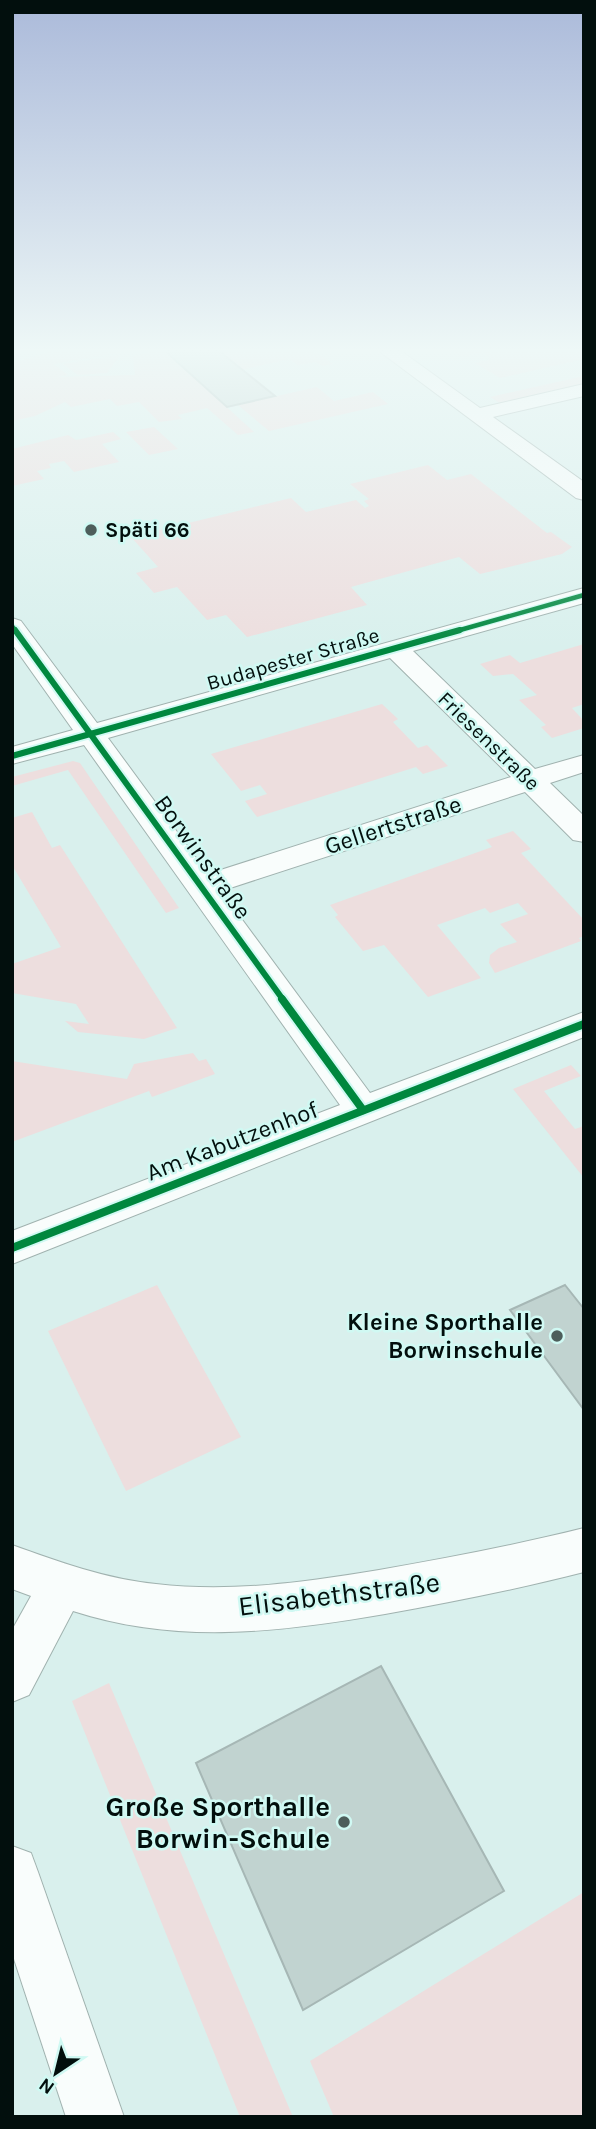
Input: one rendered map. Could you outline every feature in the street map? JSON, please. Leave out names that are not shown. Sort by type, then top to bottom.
[{"type":"street","points":[[524,450],[584,494]]},
{"type":"street","name":"Budapester Straße","points":[[12,756],[584,595]]},
{"type":"street","name":"Borwinstraße","points":[[12,626],[363,1111]]},
{"type":"street","name":"Friesenstraße","points":[[395,648],[584,833]]},
{"type":"street","name":"Gellertstraße","points":[[202,887],[584,764]]},
{"type":"street","name":"Am Kabutzenhof","points":[[12,1248],[584,1024]]},
{"type":"street","name":"Elisabethstraße","points":[[12,1567],[62,1586],[139,1604],[194,1609],[265,1609],[500,1572],[584,1550]]},
{"type":"street","points":[[12,1678],[62,1586]]},
{"type":"street","points":[[12,1872],[95,2117]]},
{"type":"shaded area","points":[[12,450],[108,450],[119,462],[74,472],[64,461],[49,464],[51,468],[37,471],[44,479],[12,486]]},
{"type":"shaded area","points":[[144,450],[171,450],[149,455]]},
{"type":"shaded area","points":[[428,465],[447,480],[471,474],[547,533],[551,532],[572,547],[562,554],[480,574],[459,557],[351,587],[367,605],[247,637],[226,615],[207,620],[177,587],[154,593],[136,573],[158,567],[131,537],[291,498],[306,512],[356,500],[365,508],[369,506],[364,501],[369,499],[350,484]]},
{"type":"shaded area","points":[[584,644],[584,704],[572,708],[584,721],[584,728],[552,738],[541,727],[546,725],[519,700],[537,695],[513,674],[493,676],[480,664],[510,655],[520,663]]},
{"type":"shaded area","points":[[382,704],[398,719],[393,722],[418,748],[427,745],[448,766],[423,774],[416,767],[257,817],[245,801],[267,794],[260,785],[241,791],[211,754]]},
{"type":"shaded area","points":[[73,761],[80,763],[179,908],[166,913],[68,770],[12,786],[12,777]]},
{"type":"shaded area","points":[[32,812],[52,848],[60,845],[177,1028],[144,1039],[78,1032],[65,1021],[89,1024],[76,1004],[12,993],[12,964],[61,947],[12,865],[12,818]]},
{"type":"shaded area","points":[[513,831],[531,849],[521,853],[584,920],[584,936],[579,938],[581,941],[495,973],[489,963],[490,955],[499,948],[517,942],[500,924],[528,914],[518,903],[490,913],[485,908],[437,925],[481,978],[428,997],[384,945],[363,951],[335,917],[338,915],[330,905],[492,847],[486,840]]},
{"type":"shaded area","points":[[193,1053],[199,1061],[206,1059],[215,1074],[152,1097],[149,1091],[12,1142],[12,1061],[127,1079],[134,1064]]},
{"type":"shaded area","points":[[571,1065],[581,1076],[544,1091],[575,1129],[584,1126],[584,1178],[513,1089]]},
{"type":"shaded area","points":[[157,1285],[241,1437],[126,1491],[48,1331]]},
{"type":"shaded area","points":[[109,1683],[293,2117],[240,2117],[72,1701]]},
{"type":"shaded area","points":[[584,1892],[584,2117],[334,2117],[310,2061]]},
{"type":"building","name":"Kleine Sporthalle Borwinschule","points":[[565,1285],[584,1309],[584,1410],[510,1310]]},
{"type":"building","name":"Große Sporthalle Borwin-Schule","points":[[381,1666],[504,1891],[303,2010],[196,1763]]},
{"type":"cycle path","points":[[12,756],[584,595]]},
{"type":"cycle path","points":[[12,626],[363,1110]]},
{"type":"cycle path","points":[[12,1248],[584,1024]]},
{"type":"place","name":"Späti 66","points":[[91,530]]},
{"type":"place","name":"Kleine Sporthalle Borwinschule","points":[[557,1336]]},
{"type":"place","name":"Große Sporthalle Borwin-Schule","points":[[344,1822]]}]
